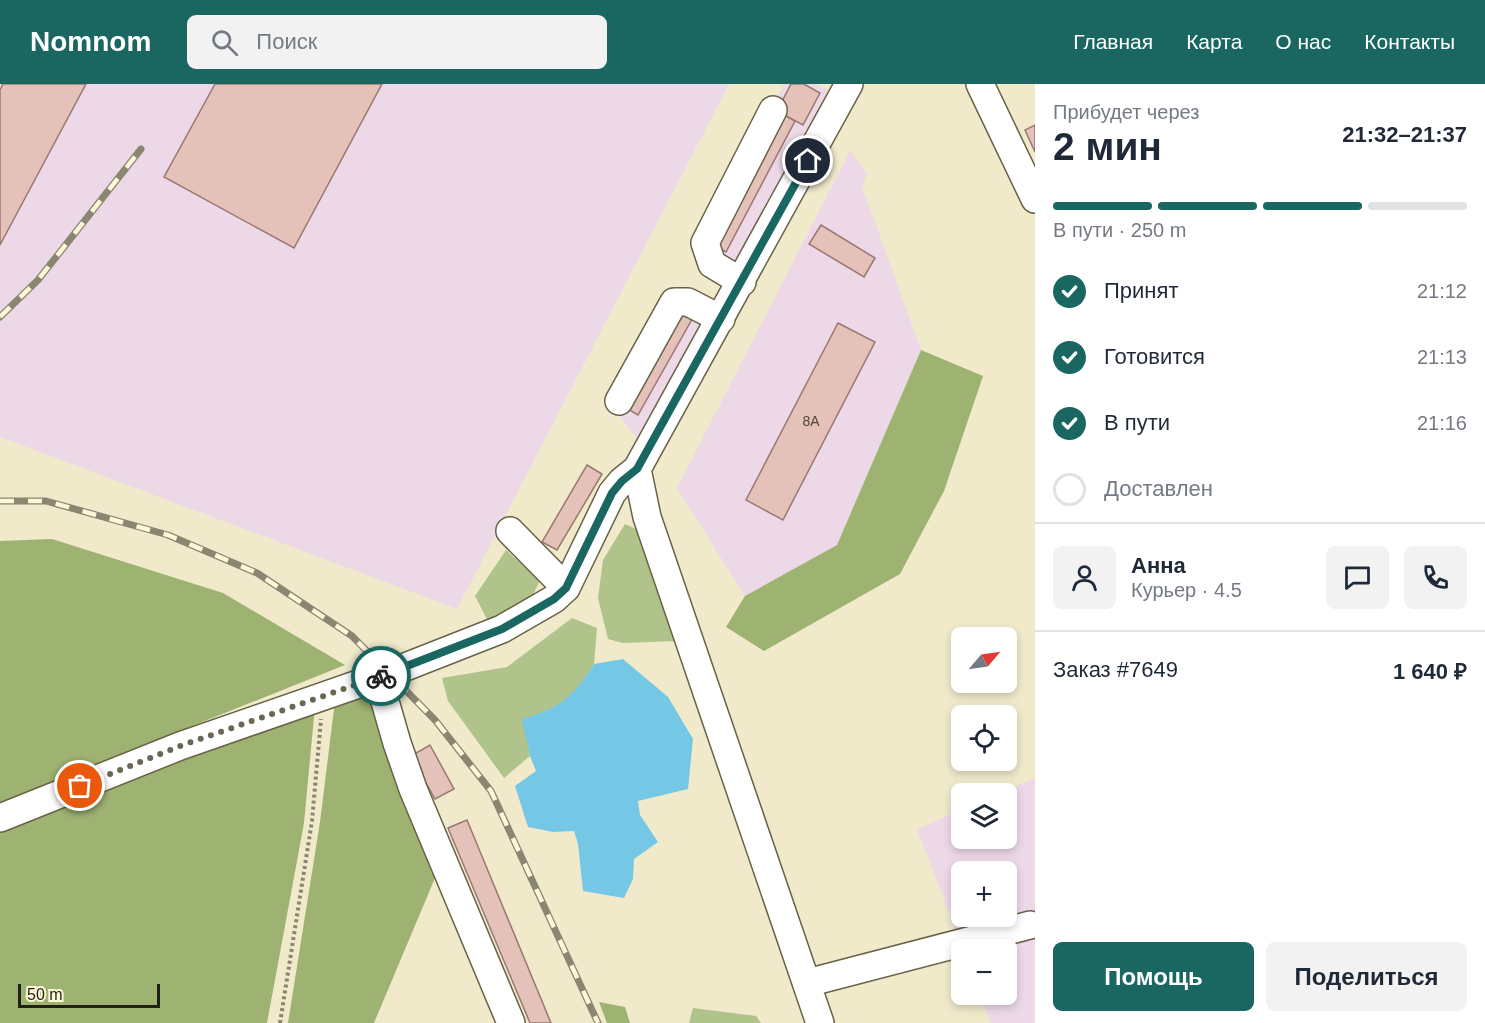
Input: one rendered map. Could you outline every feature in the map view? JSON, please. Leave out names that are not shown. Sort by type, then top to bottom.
[{"type":"street","points":[[0,818],[180,746],[378,677],[502,629],[554,599],[566,588],[612,493],[637,469],[722,319],[849,84]]},
{"type":"street","points":[[980,84],[1035,199]]},
{"type":"street","points":[[742,282],[711,264],[705,243],[773,110]]},
{"type":"street","points":[[619,401],[674,302],[688,302],[722,319]]},
{"type":"street","points":[[637,469],[647,517],[820,1023]]},
{"type":"street","points":[[510,531],[566,588]]},
{"type":"street","points":[[378,677],[413,789],[511,1023]]},
{"type":"street","points":[[807,983],[1030,925]]},
{"type":"path","points":[[280,1023],[312,821],[323,695]]},
{"type":"shaded area","points":[[0,84],[729,84],[457,609],[0,437]]},
{"type":"shaded area","points":[[784,84],[816,84],[828,90],[737,265],[700,245]]},
{"type":"shaded area","points":[[850,151],[867,173],[862,186],[921,350],[837,545],[745,596],[677,488]]},
{"type":"shaded area","points":[[671,289],[716,305],[639,441],[608,401]]},
{"type":"shaded area","points":[[1035,778],[1035,1023],[991,1023],[984,1005],[1017,1005],[1017,939],[959,939],[955,927],[1017,927],[1017,861],[951,861],[951,918],[917,829],[951,814],[951,849],[1017,849],[1017,786]]},
{"type":"green space","points":[[921,350],[983,376],[944,491],[900,574],[764,651],[726,627],[745,596],[837,545]]},
{"type":"green space","points":[[625,524],[643,532],[678,641],[623,643],[608,639],[598,598],[603,560]]},
{"type":"green space","points":[[52,539],[223,593],[345,665],[0,803],[0,541]]},
{"type":"green space","points":[[506,550],[540,580],[527,608],[488,621],[475,596]]},
{"type":"green space","points":[[572,618],[597,628],[594,664],[578,689],[549,712],[523,719],[530,756],[504,778],[448,701],[442,678],[507,667]]},
{"type":"green space","points":[[373,695],[435,878],[374,1023],[288,1023],[320,822],[335,701]]},
{"type":"green space","points":[[315,706],[304,823],[267,1023],[0,1023],[0,832]]},
{"type":"green space","points":[[599,1002],[625,1007],[630,1023],[607,1023]]},
{"type":"green space","points":[[693,1008],[756,1016],[761,1023],[689,1023]]},
{"type":"water","points":[[623,659],[668,697],[693,739],[688,789],[638,801],[640,815],[658,842],[634,859],[633,879],[624,898],[583,891],[578,844],[574,831],[553,832],[528,827],[515,786],[536,771],[530,756],[522,719],[564,700],[579,685],[594,664]]},
{"type":"building","points":[[3,84],[86,84],[0,245],[0,90]]},
{"type":"building","points":[[215,84],[382,84],[294,248],[164,177]]},
{"type":"building","points":[[791,84],[804,84],[820,93],[803,125],[777,111]]},
{"type":"building","points":[[777,111],[795,121],[726,252],[707,242]]},
{"type":"building","points":[[1035,125],[1035,152],[1025,130]]},
{"type":"building","points":[[821,225],[875,258],[864,277],[809,244]]},
{"type":"building","points":[[678,304],[695,314],[638,415],[621,405]]},
{"type":"building","points":[[838,323],[875,342],[783,520],[746,500]]},
{"type":"building","points":[[587,465],[602,474],[557,550],[542,542]]},
{"type":"building","points":[[430,745],[454,789],[435,799],[411,756]]},
{"type":"building","points":[[467,820],[551,1023],[530,1023],[448,828]]},
{"type":"railway","points":[[0,317],[38,280],[141,149]]},
{"type":"railway","points":[[0,501],[46,501],[168,535],[257,573],[352,636],[435,720],[491,791],[598,1023]]},
{"type":"way so far","points":[[80,786],[180,746],[381,676]]},
{"type":"route","points":[[381,676],[502,629],[554,599],[566,588],[612,493],[637,469],[808,161]]}]
